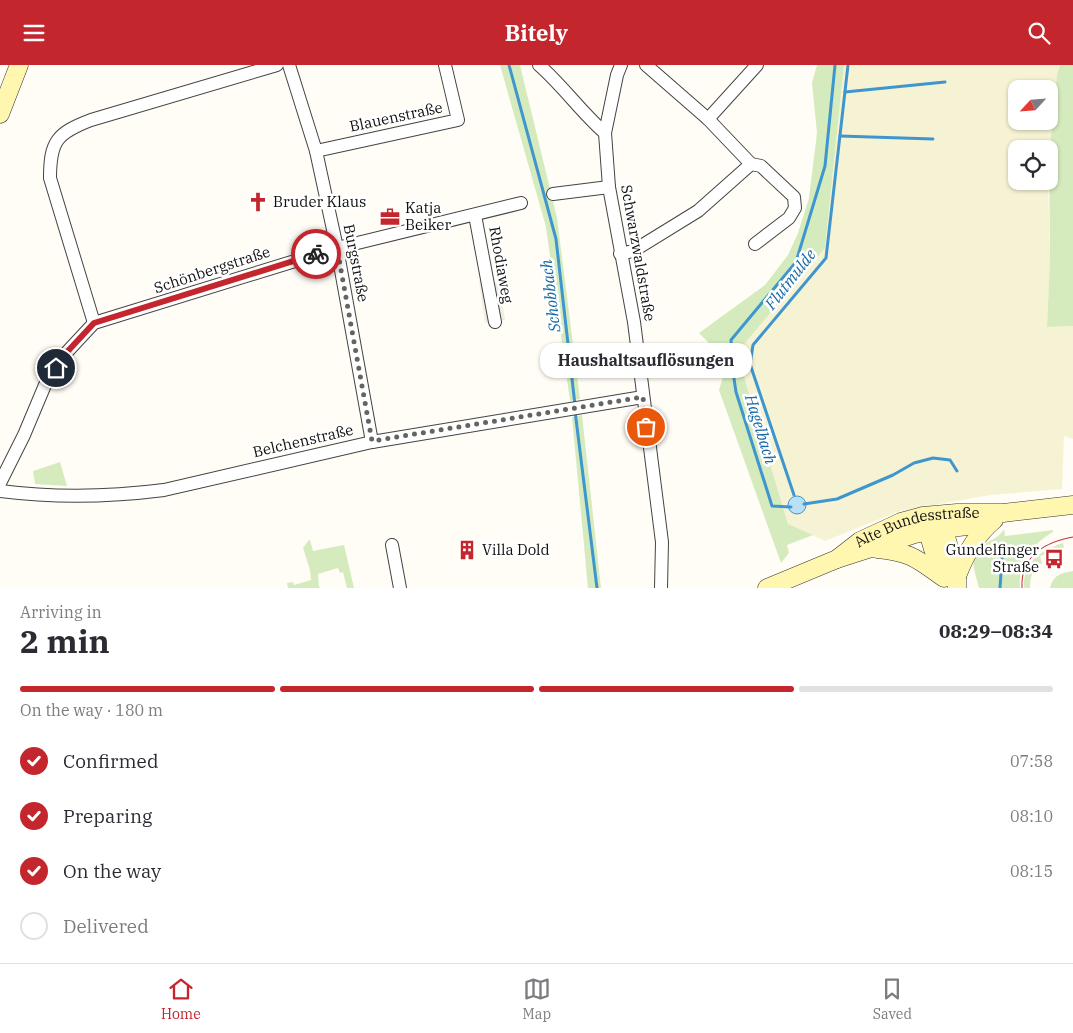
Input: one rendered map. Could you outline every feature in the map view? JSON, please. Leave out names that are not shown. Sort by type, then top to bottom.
[{"type":"street","points":[[0,114],[19,65]]},
{"type":"street","points":[[94,323],[50,178],[50,156],[57,141],[64,133],[91,120],[277,65]]},
{"type":"street","name":"Burgstraße","points":[[289,65],[316,151],[337,248],[372,441]]},
{"type":"street","name":"Blauenstraße","points":[[316,151],[458,120],[445,65]]},
{"type":"street","points":[[539,65],[553,77],[587,116],[605,133]]},
{"type":"street","name":"Schwarzwaldstraße","points":[[621,65],[617,75],[605,133],[609,187],[634,322],[662,542],[662,588]]},
{"type":"street","points":[[646,65],[708,119],[751,164],[761,166],[794,197],[795,208],[789,218],[755,244]]},
{"type":"street","points":[[708,119],[758,65]]},
{"type":"street","points":[[620,254],[633,251],[698,211],[751,164]]},
{"type":"street","points":[[553,195],[609,187]]},
{"type":"street","name":"Schönbergstraße","points":[[0,483],[24,435],[45,385],[67,352],[94,323],[337,248],[521,203]]},
{"type":"street","name":"Rhodiaweg","points":[[475,215],[495,322]]},
{"type":"street","name":"Belchenstraße","points":[[0,491],[84,497],[164,490],[372,441],[643,397]]},
{"type":"street","name":"Alte Bundesstraße","points":[[837,559],[860,541],[901,522],[933,523],[997,518],[1068,506]]},
{"type":"street","points":[[952,582],[970,548],[997,518]]},
{"type":"street","points":[[933,523],[952,582]]},
{"type":"street","name":"Alte Bundesstraße","points":[[767,588],[933,523]]},
{"type":"street","points":[[392,545],[400,588]]},
{"type":"street","points":[[869,548],[905,553],[916,558],[952,582]]},
{"type":"shaded area","points":[[844,65],[1060,65],[1056,80],[1008,80],[1008,130],[1052,130],[1051,140],[1008,140],[1008,190],[1048,190],[1050,257],[1047,327],[1073,326],[1073,439],[1064,436],[1062,489],[990,495],[900,511],[825,541],[788,524],[742,370],[741,348],[825,248]]},
{"type":"shaded area","points":[[487,278],[499,285],[505,320],[485,323],[479,281]]},
{"type":"green space","points":[[500,65],[520,65],[557,218],[580,399],[570,401],[546,227]]},
{"type":"green space","points":[[817,65],[844,65],[825,248],[741,348],[742,370],[788,524],[813,535],[787,545],[789,553],[781,563],[719,390],[725,370],[710,344],[699,333],[765,285],[788,255],[798,233],[809,198],[817,133],[812,83]]},
{"type":"green space","points":[[1060,65],[1073,65],[1073,326],[1047,327],[1050,257],[1049,190],[1058,190],[1058,140],[1051,140],[1052,130],[1058,130],[1057,74]]},
{"type":"green space","points":[[582,415],[601,588],[588,588],[572,417]]},
{"type":"green space","points":[[60,462],[67,486],[35,484],[33,471]]},
{"type":"green space","points":[[1004,529],[1005,536],[1053,530],[1053,532],[1039,542],[1028,555],[1020,579],[1020,588],[979,588],[972,554],[979,541],[984,545]]},
{"type":"green space","points":[[309,540],[313,551],[344,545],[354,588],[347,588],[343,572],[340,573],[338,568],[318,574],[319,587],[321,588],[288,588],[287,583],[293,582],[294,585],[311,580],[303,548]]},
{"type":"green space","points":[[1063,543],[1064,548],[1040,556],[1042,563],[1032,574],[1030,588],[1024,588],[1026,571],[1035,558],[1048,549]]},
{"type":"green space","points":[[1073,571],[1073,588],[1050,588],[1055,577]]},
{"type":"water","points":[[793,496],[801,496],[806,501],[804,512],[793,514],[788,509],[788,501]]},
{"type":"waterway","name":"Schobbach","points":[[509,65],[556,239],[575,405]]},
{"type":"waterway","name":"Hagelbach","points":[[791,507],[772,506],[736,392],[731,340],[796,262],[825,166],[835,65]]},
{"type":"waterway","name":"Flutmulde","points":[[794,495],[750,364],[753,345],[826,258],[848,65]]},
{"type":"waterway","points":[[845,92],[945,82]]},
{"type":"waterway","points":[[840,136],[933,139]]},
{"type":"waterway","name":"Schobbach","points":[[575,411],[597,588]]},
{"type":"waterway","name":"Hagelbach","points":[[804,504],[837,499],[893,475],[914,463],[933,458],[950,460],[957,471]]},
{"type":"waterway","name":"Hagelbach","points":[[998,544],[1002,558],[1000,588]]},
{"type":"tram line","points":[[1022,588],[1022,577],[1025,567],[1036,552],[1053,543],[1073,537]]},
{"type":"way so far","points":[[316,254],[337,248],[372,441],[643,397],[646,427]]},
{"type":"place","name":"Bruder Klaus","points":[[258,202]]},
{"type":"place","name":"Katja Beiker","points":[[390,217]]},
{"type":"place","name":"Haushaltsauflösungen","points":[[646,427]]},
{"type":"place","name":"Villa Dold","points":[[467,550]]},
{"type":"place","name":"Gundelfinger Straße","points":[[1054,559]]},
{"type":"route","points":[[56,368],[67,352],[94,323],[316,254]]}]
